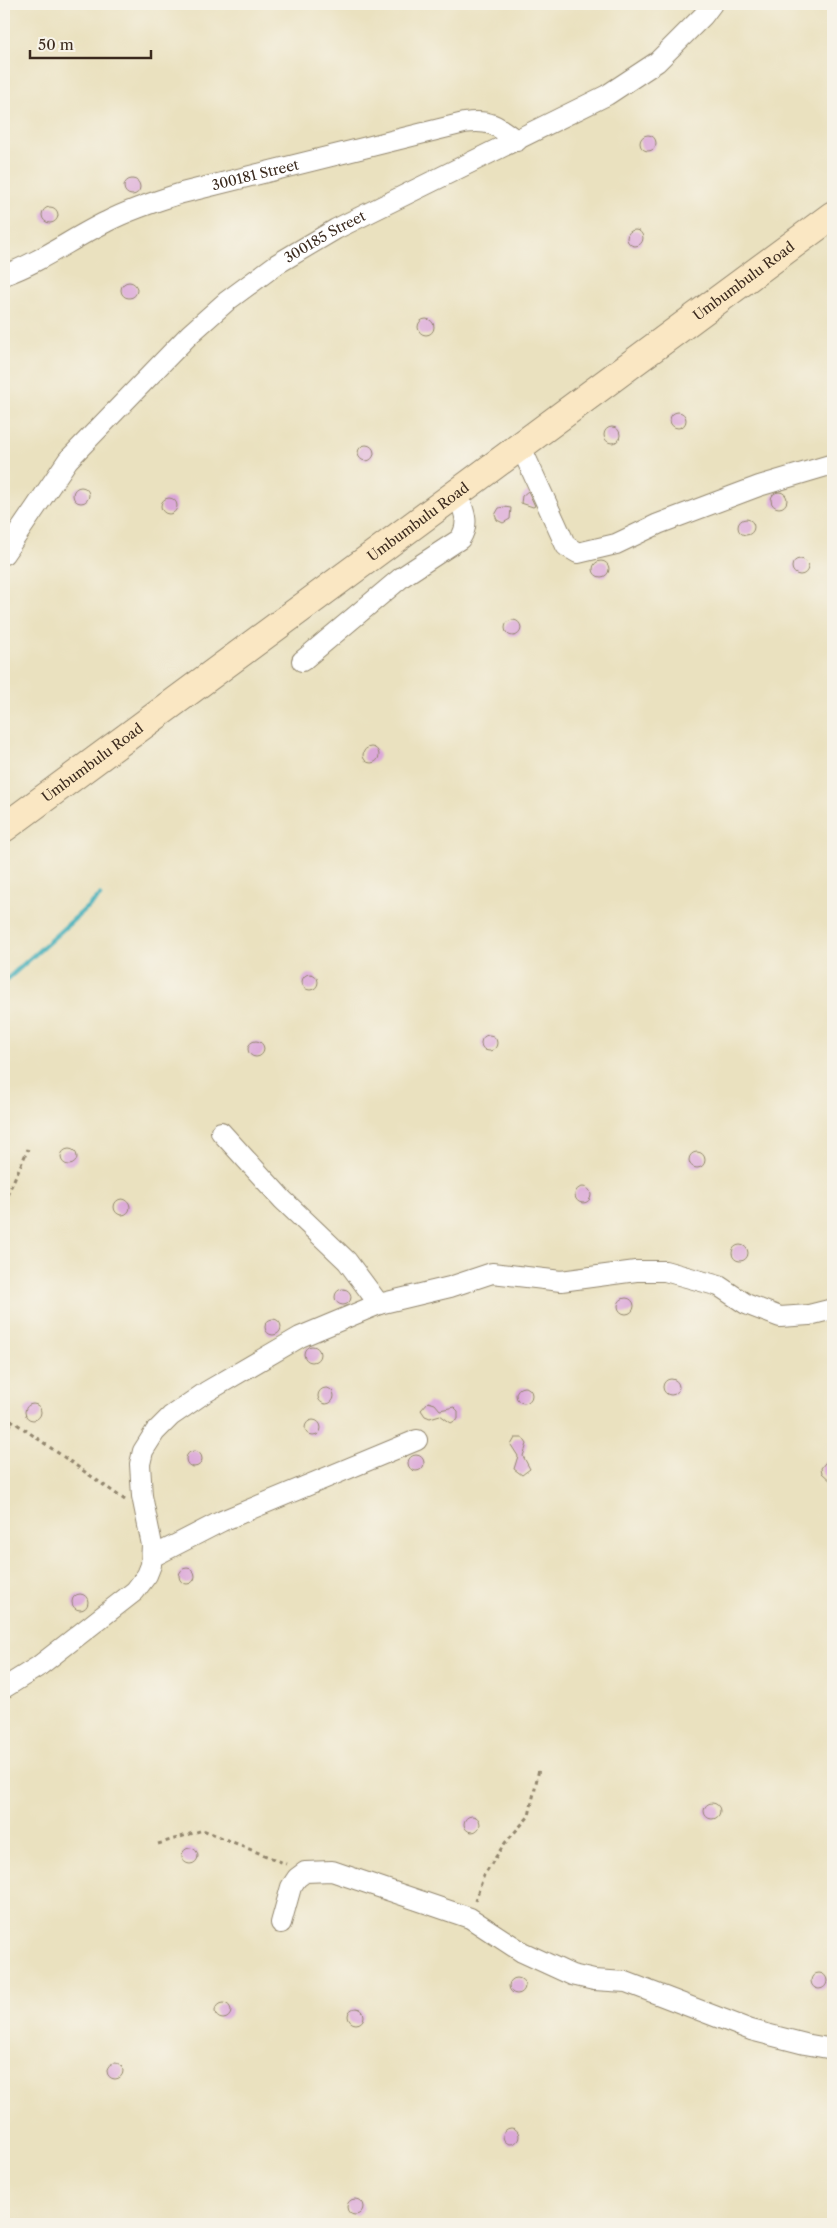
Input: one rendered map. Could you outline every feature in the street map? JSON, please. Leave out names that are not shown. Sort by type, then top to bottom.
[{"type":"main road","name":"Umbumbulu Road","points":[[4,828],[520,444],[833,215]]},
{"type":"street","name":"300185 Street","points":[[4,554],[68,460],[178,347],[227,301],[277,264],[336,229],[383,204],[584,108],[638,76],[675,45],[712,4]]},
{"type":"street","name":"300181 Street","points":[[4,275],[31,265],[105,222],[137,207],[182,193],[481,120],[500,128],[517,141]]},
{"type":"street","points":[[520,444],[566,546],[578,553],[616,544],[658,524],[732,497],[833,464]]},
{"type":"street","points":[[302,661],[402,577],[460,539],[466,530],[467,521],[457,492]]},
{"type":"street","points":[[220,1132],[283,1200],[348,1261],[380,1304]]},
{"type":"street","points":[[4,1688],[40,1666],[136,1591],[147,1575],[152,1557],[152,1545],[139,1481],[143,1451],[155,1432],[171,1416],[206,1392],[300,1337],[380,1304],[450,1287],[492,1273],[561,1281],[636,1271],[665,1271],[718,1286],[746,1304],[780,1317],[809,1315],[833,1308]]},
{"type":"street","points":[[152,1557],[222,1521],[417,1440]]},
{"type":"street","points":[[281,1923],[291,1887],[297,1878],[305,1872],[332,1871],[470,1918],[522,1952],[572,1975],[594,1980],[626,1982],[751,2030],[804,2044],[833,2049]]},
{"type":"path","points":[[4,1202],[28,1149]]},
{"type":"path","points":[[4,1415],[146,1514]]},
{"type":"path","points":[[4,1432],[13,1421]]},
{"type":"path","points":[[470,1918],[484,1875],[505,1844],[529,1816],[539,1769]]},
{"type":"path","points":[[158,1844],[203,1830],[305,1872]]},
{"type":"building","points":[[648,135],[654,137],[656,143],[654,149],[648,151],[642,149],[640,143],[642,137]]},
{"type":"building","points":[[132,179],[138,181],[140,187],[138,193],[132,195],[126,193],[124,187],[126,181]]},
{"type":"building","points":[[50,207],[56,209],[58,215],[56,221],[50,223],[44,221],[42,215],[44,209]]},
{"type":"building","points":[[635,230],[641,232],[643,238],[641,244],[635,246],[629,244],[627,238],[629,232]]},
{"type":"building","points":[[129,282],[135,284],[137,290],[135,296],[129,298],[123,296],[121,290],[123,284]]},
{"type":"building","points":[[426,319],[432,321],[434,327],[432,333],[426,335],[420,333],[418,327],[420,321]]},
{"type":"building","points":[[678,412],[684,414],[686,420],[684,426],[678,428],[672,426],[670,420],[672,414]]},
{"type":"building","points":[[612,427],[618,429],[620,435],[618,441],[612,443],[606,441],[604,435],[606,429]]},
{"type":"building","points":[[366,445],[372,447],[374,453],[372,459],[366,461],[360,459],[358,453],[360,447]]},
{"type":"building","points":[[81,487],[87,489],[89,495],[87,501],[81,503],[75,501],[73,495],[75,489]]},
{"type":"building","points":[[528,491],[535,506],[533,507],[521,503],[522,496]]},
{"type":"building","points":[[779,492],[785,494],[787,500],[785,506],[779,508],[773,506],[771,500],[773,494]]},
{"type":"building","points":[[169,498],[175,500],[177,506],[175,512],[169,514],[163,512],[161,506],[163,500]]},
{"type":"building","points":[[499,508],[511,508],[510,519],[503,523],[497,520],[495,515]]},
{"type":"building","points":[[746,519],[752,521],[754,527],[752,533],[746,535],[740,533],[738,527],[740,521]]},
{"type":"building","points":[[800,559],[806,561],[808,567],[806,573],[800,575],[794,573],[792,567],[794,561]]},
{"type":"building","points":[[601,561],[607,563],[609,569],[607,575],[601,577],[595,575],[593,569],[595,563]]},
{"type":"building","points":[[513,620],[519,622],[521,628],[519,634],[513,636],[507,634],[505,628],[507,622]]},
{"type":"building","points":[[371,747],[377,749],[379,755],[377,761],[371,763],[365,761],[363,755],[365,749]]},
{"type":"building","points":[[310,974],[316,976],[318,982],[316,988],[310,990],[304,988],[302,982],[304,976]]},
{"type":"building","points":[[489,1035],[495,1037],[497,1043],[495,1049],[489,1051],[483,1049],[481,1043],[483,1037]]},
{"type":"building","points":[[256,1041],[262,1043],[264,1049],[262,1055],[256,1057],[250,1055],[248,1049],[250,1043]]},
{"type":"building","points":[[69,1149],[75,1151],[77,1157],[75,1163],[69,1165],[63,1163],[61,1157],[63,1151]]},
{"type":"building","points":[[697,1152],[703,1154],[705,1160],[703,1166],[697,1168],[691,1166],[689,1160],[691,1154]]},
{"type":"building","points":[[583,1187],[589,1189],[591,1195],[589,1201],[583,1203],[577,1201],[575,1195],[577,1189]]},
{"type":"building","points":[[122,1199],[128,1201],[130,1207],[128,1213],[122,1215],[116,1213],[114,1207],[116,1201]]},
{"type":"building","points":[[740,1245],[746,1247],[748,1253],[746,1259],[740,1261],[734,1259],[732,1253],[734,1247]]},
{"type":"building","points":[[343,1289],[349,1291],[351,1297],[349,1303],[343,1305],[337,1303],[335,1297],[337,1291]]},
{"type":"building","points":[[626,1298],[632,1300],[634,1306],[632,1312],[626,1314],[620,1312],[618,1306],[620,1300]]},
{"type":"building","points":[[273,1319],[279,1321],[281,1327],[279,1333],[273,1335],[267,1333],[265,1327],[267,1321]]},
{"type":"building","points":[[312,1346],[318,1348],[320,1354],[318,1360],[312,1362],[306,1360],[304,1354],[306,1348]]},
{"type":"building","points":[[671,1379],[677,1381],[679,1387],[677,1393],[671,1395],[665,1393],[663,1387],[665,1381]]},
{"type":"building","points":[[524,1387],[530,1389],[532,1395],[530,1401],[524,1403],[518,1401],[516,1395],[518,1389]]},
{"type":"building","points":[[323,1388],[329,1388],[334,1393],[332,1402],[323,1404],[318,1399],[318,1393]]},
{"type":"building","points":[[428,1402],[435,1404],[440,1410],[454,1407],[458,1411],[458,1419],[451,1423],[440,1415],[430,1418],[425,1416],[421,1410]]},
{"type":"building","points":[[33,1404],[39,1406],[41,1412],[39,1418],[33,1420],[27,1418],[25,1412],[27,1406]]},
{"type":"building","points":[[310,1420],[316,1420],[321,1425],[319,1434],[310,1436],[305,1431],[305,1425]]},
{"type":"building","points":[[515,1438],[523,1438],[527,1444],[523,1456],[530,1469],[522,1475],[514,1469],[518,1456],[511,1445]]},
{"type":"building","points":[[194,1451],[200,1453],[202,1459],[200,1465],[194,1467],[188,1465],[186,1459],[188,1453]]},
{"type":"building","points":[[833,1453],[833,1483],[822,1473],[821,1468]]},
{"type":"building","points":[[416,1455],[422,1457],[424,1463],[422,1469],[416,1471],[410,1469],[408,1463],[410,1457]]},
{"type":"building","points":[[187,1568],[193,1570],[195,1576],[193,1582],[187,1584],[181,1582],[179,1576],[181,1570]]},
{"type":"building","points":[[80,1594],[86,1596],[88,1602],[86,1608],[80,1610],[74,1608],[72,1602],[74,1596]]},
{"type":"building","points":[[712,1803],[718,1805],[720,1811],[718,1817],[712,1819],[706,1817],[704,1811],[706,1805]]},
{"type":"building","points":[[472,1816],[478,1818],[480,1824],[478,1830],[472,1832],[466,1830],[464,1824],[466,1818]]},
{"type":"building","points":[[190,1848],[196,1850],[198,1856],[196,1862],[190,1864],[184,1862],[182,1856],[184,1850]]},
{"type":"building","points":[[819,1973],[825,1975],[827,1981],[825,1987],[819,1989],[813,1987],[811,1981],[813,1975]]},
{"type":"building","points":[[517,1978],[523,1980],[525,1986],[523,1992],[517,1994],[511,1992],[509,1986],[511,1980]]},
{"type":"building","points":[[223,2003],[229,2005],[231,2011],[229,2017],[223,2019],[217,2017],[215,2011],[217,2005]]},
{"type":"building","points":[[356,2008],[362,2010],[364,2016],[362,2022],[356,2024],[350,2022],[348,2016],[350,2010]]},
{"type":"building","points":[[115,2063],[121,2065],[123,2071],[121,2077],[115,2079],[109,2077],[107,2071],[109,2065]]},
{"type":"building","points":[[511,2128],[517,2130],[519,2136],[517,2142],[511,2144],[505,2142],[503,2136],[505,2130]]},
{"type":"building","points":[[355,2199],[361,2201],[363,2207],[361,2213],[355,2215],[349,2213],[347,2207],[349,2201]]},
{"type":"waterway","points":[[4,982],[100,896]]}]
